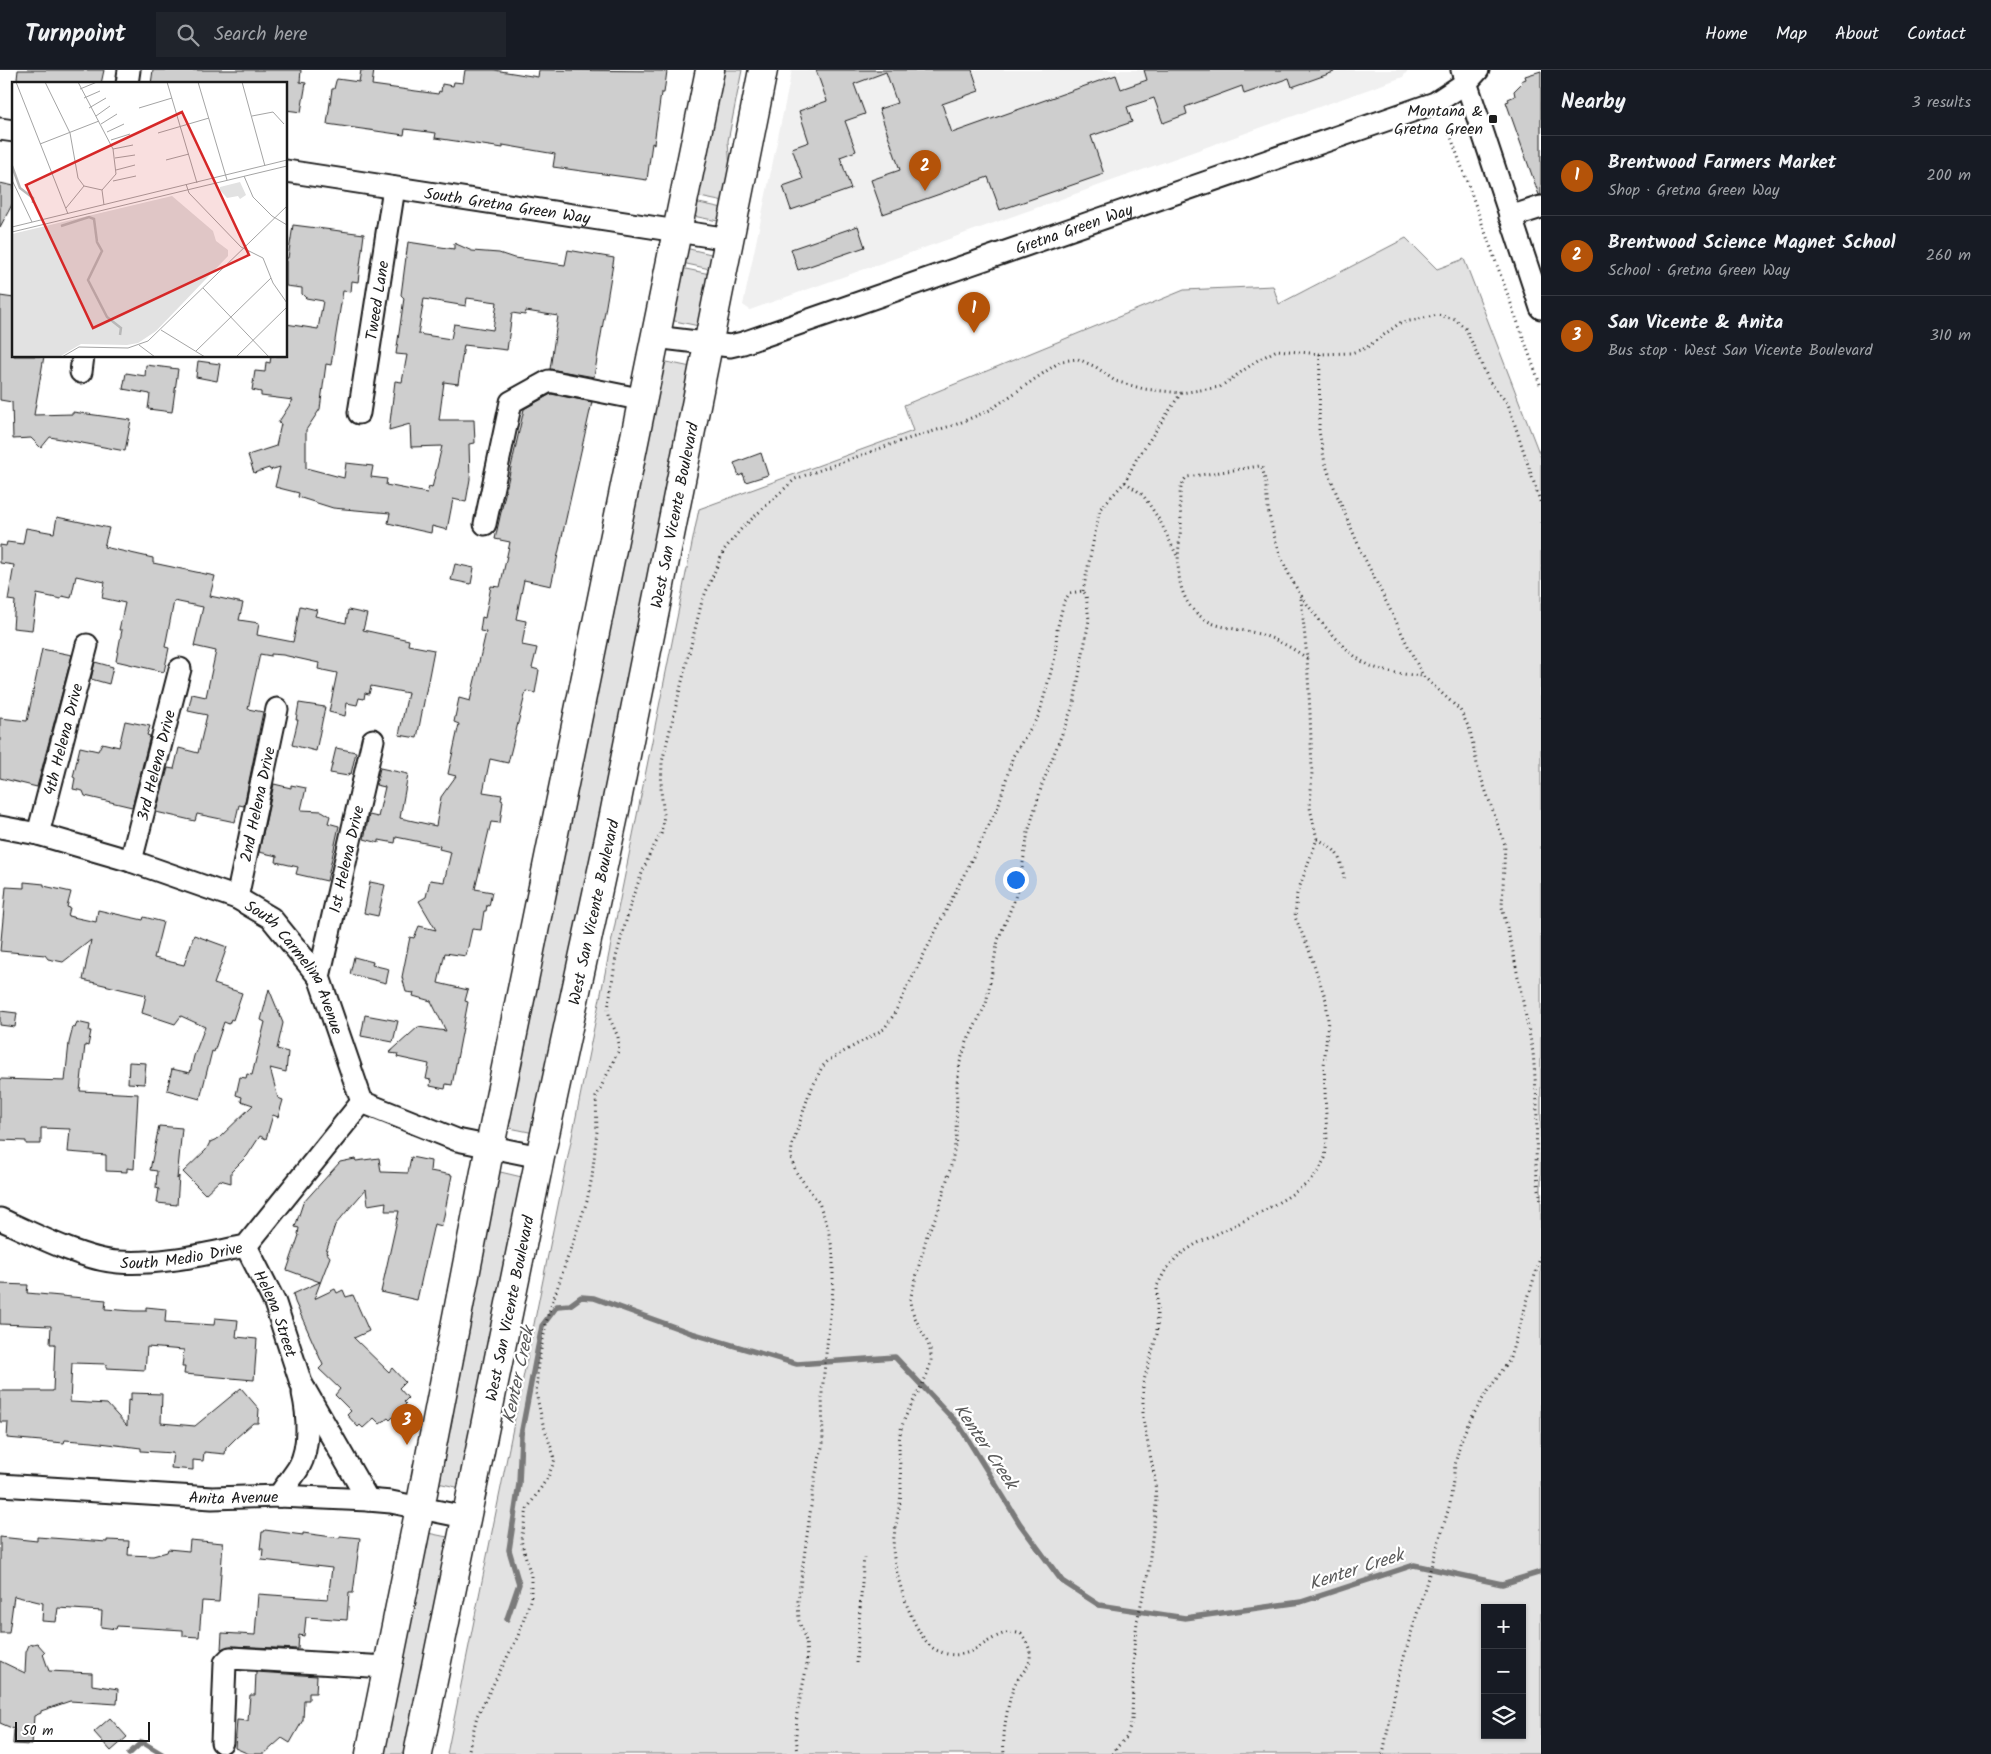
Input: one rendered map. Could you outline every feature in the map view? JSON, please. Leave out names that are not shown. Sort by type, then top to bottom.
[{"type":"main road","points":[[370,1754],[490,1146],[710,70]]},
{"type":"main road","name":"West San Vicente Boulevard","points":[[418,1754],[540,1157],[613,820],[763,70]]},
{"type":"street","points":[[1469,74],[1510,217],[1541,308]]},
{"type":"street","name":"Gretna Green Way","points":[[656,337],[730,346],[742,343],[1435,104],[1469,74]]},
{"type":"street","name":"South Gretna Green Way","points":[[288,171],[729,239]]},
{"type":"street","name":"Tweed Lane","points":[[359,413],[394,188]]},
{"type":"street","points":[[1510,217],[1541,207]]},
{"type":"street","points":[[485,524],[511,402],[549,381],[644,400]]},
{"type":"street","name":"4th Helena Drive","points":[[38,834],[87,645]]},
{"type":"street","name":"3rd Helena Drive","points":[[131,861],[180,669]]},
{"type":"street","name":"2nd Helena Drive","points":[[237,898],[277,709]]},
{"type":"street","name":"1st Helena Drive","points":[[319,976],[373,740]]},
{"type":"street","name":"South Carmelina Avenue","points":[[0,827],[38,834],[131,861],[237,898],[272,918],[319,976],[362,1102]]},
{"type":"street","points":[[362,1102],[457,1140],[540,1157]]},
{"type":"street","name":"South Medio Drive","points":[[0,1219],[53,1243],[116,1262],[152,1262],[187,1258],[246,1246],[362,1102]]},
{"type":"street","name":"Helena Street","points":[[246,1246],[275,1304],[301,1383],[306,1412],[304,1451],[300,1466],[279,1496]]},
{"type":"street","name":"Helena Street","points":[[301,1383],[368,1500]]},
{"type":"street","name":"Anita Avenue","points":[[0,1484],[212,1498],[279,1496],[368,1500],[391,1502],[465,1517]]},
{"type":"street","points":[[222,1742],[225,1663],[230,1658],[387,1666]]},
{"type":"path","points":[[1448,129],[1541,387]]},
{"type":"path","points":[[468,1754],[477,1716],[518,1636],[531,1598],[531,1576],[521,1540],[527,1509],[548,1477],[555,1459],[543,1424],[536,1394],[538,1364],[548,1315],[587,1201],[592,1177],[597,1131],[596,1097],[620,1044],[608,1009],[616,957],[633,896],[650,853],[661,834],[664,816],[660,791],[662,762],[702,601],[724,550],[742,528],[795,479],[898,442],[957,424],[990,410],[1061,361],[1078,359],[1096,367],[1116,381],[1144,389],[1181,393],[1220,387],[1258,360],[1277,350],[1320,354],[1351,354],[1366,348],[1400,323],[1438,315],[1454,319],[1466,329],[1489,381],[1508,404],[1541,504]]},
{"type":"path","points":[[1320,354],[1319,431],[1326,463],[1337,495],[1361,551],[1423,676],[1460,710],[1470,730],[1478,769],[1505,845],[1502,908],[1533,1052],[1537,1103],[1536,1170],[1541,1202]]},
{"type":"path","points":[[1004,1754],[1003,1745],[1011,1697],[1016,1683],[1030,1662],[1030,1648],[1021,1634],[1011,1632],[970,1652],[954,1655],[936,1650],[926,1642],[918,1631],[894,1565],[893,1546],[902,1486],[901,1428],[928,1370],[931,1358],[923,1332],[910,1311],[910,1300],[927,1236],[938,1212],[952,1162],[956,1139],[957,1083],[960,1062],[967,1042],[986,1004],[998,940],[1020,881],[1028,832],[1042,785],[1074,703],[1089,620],[1086,595],[1083,591],[1100,509],[1125,482],[1136,460],[1181,393]]},
{"type":"path","points":[[1307,658],[1284,643],[1260,634],[1214,624],[1198,613],[1186,599],[1178,579],[1177,557],[1182,516],[1180,488],[1182,482],[1187,477],[1260,466],[1264,471],[1269,514],[1278,547],[1291,580],[1301,598],[1343,646],[1364,662],[1383,671],[1423,676]]},
{"type":"path","points":[[1125,482],[1143,495],[1160,521],[1177,557]]},
{"type":"path","points":[[798,1754],[796,1736],[797,1713],[807,1665],[806,1640],[799,1621],[798,1601],[805,1561],[815,1476],[823,1443],[822,1392],[833,1288],[833,1252],[827,1225],[819,1203],[796,1172],[791,1158],[792,1146],[800,1120],[822,1067],[829,1060],[884,1029],[893,1016],[994,814],[1013,756],[1040,715],[1055,657],[1057,630],[1064,601],[1070,593],[1083,591]]},
{"type":"path","points":[[1113,1754],[1127,1737],[1132,1720],[1134,1648],[1137,1622],[1148,1573],[1156,1505],[1156,1479],[1142,1419],[1144,1384],[1157,1334],[1158,1286],[1166,1269],[1179,1255],[1196,1244],[1260,1214],[1286,1198],[1306,1184],[1318,1172],[1325,1158],[1327,1140],[1324,1066],[1328,1020],[1326,1000],[1308,947],[1295,917],[1297,894],[1317,838],[1310,808],[1311,752],[1307,658],[1301,598]]},
{"type":"path","points":[[1317,838],[1335,849],[1340,858],[1345,882]]},
{"type":"path","points":[[1384,1754],[1398,1676],[1450,1504],[1460,1444],[1469,1422],[1509,1361],[1541,1255]]},
{"type":"path","points":[[856,1663],[864,1556]]},
{"type":"shaded area","points":[[721,70],[742,70],[728,141],[730,170],[724,202],[695,196]]},
{"type":"shaded area","points":[[792,70],[1408,70],[1403,77],[750,310],[743,305]]},
{"type":"shaded area","points":[[694,202],[723,208],[721,219],[718,221],[693,216]]},
{"type":"shaded area","points":[[1406,238],[1437,269],[1464,259],[1541,458],[1541,1754],[447,1754],[699,509],[913,431],[904,405],[1184,290],[1273,286],[1279,304]]},
{"type":"shaded area","points":[[685,248],[711,254],[713,258],[710,269],[682,263]]},
{"type":"shaded area","points":[[681,268],[710,274],[699,326],[670,320]]},
{"type":"shaded area","points":[[662,361],[691,367],[534,1133],[505,1127]]},
{"type":"shaded area","points":[[496,1171],[526,1178],[461,1488],[433,1482]]},
{"type":"shaded area","points":[[423,1532],[452,1538],[407,1754],[378,1754]]},
{"type":"building","points":[[18,70],[104,70],[101,82],[39,82],[17,79]]},
{"type":"building","points":[[153,70],[301,70],[300,82],[306,83],[301,112],[288,110],[288,82],[151,82]]},
{"type":"building","points":[[361,70],[374,70],[372,85],[438,94],[439,91],[441,92],[442,84],[453,86],[454,82],[463,83],[465,70],[494,70],[538,77],[539,70],[667,71],[664,93],[661,93],[647,180],[553,167],[555,154],[503,145],[503,148],[435,138],[436,133],[405,129],[404,135],[327,124],[332,89],[334,89],[337,79],[359,82]]},
{"type":"building","points":[[816,70],[972,70],[979,91],[942,104],[952,133],[1116,75],[1121,89],[1147,80],[1144,70],[1334,70],[1334,72],[1292,87],[1289,78],[1244,94],[1242,86],[1185,107],[1187,114],[1163,123],[1154,98],[1127,107],[1132,122],[1091,136],[1104,174],[1000,210],[988,177],[883,214],[871,180],[900,170],[879,109],[897,103],[886,72],[854,84],[865,114],[845,121],[856,151],[840,157],[851,189],[791,210],[783,186],[803,179],[792,148],[809,142],[799,111],[827,101]]},
{"type":"building","points":[[1541,71],[1541,195],[1539,195],[1506,102],[1515,96],[1514,91],[1522,83],[1521,81],[1526,79],[1525,76]]},
{"type":"building","points":[[0,183],[12,186],[12,205],[0,227]]},
{"type":"building","points":[[293,225],[364,234],[358,282],[352,281],[351,292],[343,291],[331,365],[326,364],[320,409],[306,430],[306,468],[344,478],[346,463],[373,466],[371,477],[387,479],[386,485],[427,493],[429,487],[432,488],[442,446],[411,447],[410,424],[389,430],[395,381],[402,382],[407,355],[396,354],[404,298],[401,295],[408,242],[454,249],[454,243],[472,251],[499,253],[514,258],[565,265],[568,250],[614,258],[594,377],[550,369],[558,316],[526,311],[525,315],[512,313],[507,350],[464,345],[458,384],[444,382],[439,420],[474,420],[475,443],[469,444],[470,479],[466,502],[453,499],[447,530],[432,526],[431,533],[388,523],[390,513],[333,508],[298,497],[299,493],[275,487],[280,467],[254,473],[248,455],[276,446],[281,424],[278,423],[293,400],[261,396],[261,392],[252,390],[255,371],[265,372],[266,362],[270,363],[271,358],[288,358],[288,324],[318,329],[323,301],[306,298],[302,294],[302,288],[288,286],[288,258]],"holes":[[[467,298],[497,302],[493,330],[454,324],[451,339],[418,334],[424,299],[466,306]]]},
{"type":"building","points":[[858,226],[865,247],[798,270],[791,249]]},
{"type":"building","points":[[0,296],[12,298],[12,358],[44,358],[34,415],[73,414],[73,412],[131,420],[125,451],[50,437],[41,448],[31,438],[13,439],[12,402],[0,400]]},
{"type":"building","points":[[198,361],[220,364],[217,381],[196,377]]},
{"type":"building","points":[[146,365],[178,369],[172,412],[148,409],[150,394],[123,389],[126,373],[145,376]]},
{"type":"building","points":[[551,394],[592,402],[551,586],[524,580],[516,619],[526,621],[522,645],[537,648],[532,668],[539,670],[535,693],[526,691],[508,763],[490,759],[483,792],[502,795],[501,800],[503,801],[500,823],[491,822],[475,889],[492,892],[489,906],[487,905],[486,911],[484,911],[481,930],[472,929],[466,956],[445,953],[438,983],[468,990],[465,1001],[468,1002],[452,1085],[446,1084],[445,1089],[430,1086],[431,1080],[426,1079],[429,1064],[397,1057],[398,1054],[389,1053],[418,1027],[446,1031],[431,1001],[413,996],[414,993],[406,992],[402,977],[410,937],[414,938],[419,926],[436,930],[419,901],[426,897],[430,880],[444,882],[451,852],[439,849],[440,846],[396,837],[395,843],[379,840],[379,843],[364,839],[369,815],[378,817],[385,787],[376,785],[380,768],[408,774],[400,818],[436,826],[441,797],[456,776],[448,774],[459,724],[454,722],[459,698],[470,701],[486,632],[480,631],[482,617],[485,618],[491,586],[500,587],[510,542],[495,539],[524,409]]},
{"type":"building","points":[[761,453],[768,475],[746,482],[743,474],[739,476],[734,463]]},
{"type":"building","points":[[57,517],[109,528],[104,547],[153,558],[153,563],[215,576],[210,596],[243,603],[239,620],[259,623],[257,635],[293,642],[300,606],[317,610],[315,616],[346,623],[348,610],[367,614],[363,630],[409,640],[408,645],[434,650],[417,738],[399,735],[408,693],[371,686],[369,694],[365,693],[364,699],[359,698],[357,705],[347,703],[345,716],[329,712],[337,673],[318,669],[319,663],[283,655],[271,654],[271,656],[260,654],[248,709],[263,712],[244,806],[239,805],[235,822],[197,814],[195,821],[156,812],[168,768],[174,769],[179,748],[198,753],[207,715],[188,711],[192,694],[206,697],[216,651],[194,646],[203,607],[174,601],[165,647],[169,648],[164,672],[116,661],[122,630],[119,630],[125,603],[102,598],[105,582],[76,576],[71,598],[62,596],[61,599],[37,594],[32,630],[13,628],[15,601],[8,600],[14,565],[0,563],[0,545],[6,546],[7,542],[23,544],[26,528],[54,533]]},
{"type":"building","points":[[455,564],[474,568],[471,584],[451,580]]},
{"type":"building","points":[[42,649],[72,655],[37,787],[0,778],[0,718],[27,721]]},
{"type":"building","points":[[95,662],[113,667],[109,684],[91,679]]},
{"type":"building","points":[[299,703],[325,707],[316,751],[292,745],[298,720],[296,720]]},
{"type":"building","points":[[125,721],[150,726],[147,735],[150,736],[132,807],[85,796],[83,791],[73,789],[75,778],[73,777],[80,747],[98,751],[102,743],[119,747]]},
{"type":"building","points":[[336,748],[356,752],[351,774],[349,773],[348,776],[330,773]]},
{"type":"building","points":[[274,784],[291,788],[291,785],[306,788],[301,810],[322,811],[330,816],[328,823],[339,826],[327,881],[296,874],[298,867],[276,862],[277,856],[259,852]]},
{"type":"building","points":[[24,882],[44,884],[44,886],[71,892],[67,907],[70,908],[68,916],[96,922],[98,910],[143,920],[144,917],[163,922],[154,958],[184,965],[194,935],[227,947],[214,984],[242,993],[233,1020],[231,1019],[229,1024],[224,1022],[214,1052],[212,1051],[200,1099],[167,1090],[172,1069],[190,1073],[205,1027],[181,1016],[175,1024],[142,1013],[146,995],[83,980],[91,940],[63,962],[48,959],[45,955],[0,951],[6,887],[24,888]]},
{"type":"building","points":[[370,882],[385,885],[378,916],[364,913]]},
{"type":"building","points":[[354,957],[373,962],[372,965],[389,969],[386,983],[350,974]]},
{"type":"building","points":[[269,989],[283,1023],[277,1049],[288,1052],[286,1072],[270,1068],[278,1098],[283,1100],[278,1117],[273,1115],[266,1139],[260,1136],[247,1156],[231,1172],[231,1183],[220,1180],[205,1194],[183,1172],[206,1150],[210,1142],[219,1138],[253,1105],[241,1101],[242,1097],[236,1095],[240,1077],[246,1078],[247,1074],[252,1075],[265,1022],[261,1020]]},
{"type":"building","points":[[0,1011],[17,1013],[15,1027],[0,1025]]},
{"type":"building","points":[[365,1015],[398,1021],[393,1042],[361,1036]]},
{"type":"building","points":[[77,1022],[90,1025],[89,1031],[91,1031],[88,1046],[85,1045],[80,1091],[138,1094],[134,1169],[127,1168],[127,1172],[106,1171],[106,1155],[68,1152],[70,1129],[41,1128],[41,1144],[26,1144],[26,1141],[0,1140],[0,1079],[65,1081],[69,1043],[73,1027],[75,1028]]},
{"type":"building","points":[[129,1062],[146,1063],[144,1084],[128,1083]]},
{"type":"building","points":[[159,1126],[182,1128],[177,1179],[179,1176],[177,1205],[157,1203],[159,1189],[156,1188],[157,1171],[150,1170]]},
{"type":"building","points":[[411,1157],[431,1161],[430,1171],[452,1175],[442,1226],[434,1224],[417,1300],[381,1292],[399,1211],[385,1211],[386,1202],[368,1205],[366,1189],[335,1225],[326,1252],[330,1257],[314,1299],[335,1289],[337,1293],[343,1290],[346,1297],[353,1295],[369,1331],[354,1338],[389,1372],[392,1368],[405,1382],[399,1388],[408,1398],[404,1402],[406,1404],[390,1420],[388,1418],[380,1424],[374,1418],[363,1428],[360,1425],[358,1427],[347,1415],[351,1411],[335,1395],[340,1389],[319,1369],[323,1365],[295,1302],[293,1294],[320,1282],[287,1270],[299,1235],[299,1228],[295,1227],[303,1203],[340,1162],[379,1158],[381,1172],[408,1173]]},
{"type":"building","points":[[0,1284],[28,1285],[27,1293],[106,1300],[105,1309],[146,1311],[146,1307],[166,1309],[165,1322],[214,1325],[215,1318],[238,1320],[236,1337],[257,1339],[254,1380],[184,1374],[185,1367],[182,1367],[184,1350],[147,1347],[145,1370],[106,1368],[106,1364],[72,1363],[70,1402],[107,1404],[127,1426],[128,1400],[131,1401],[131,1393],[162,1394],[161,1423],[195,1426],[241,1388],[259,1409],[258,1423],[253,1423],[236,1438],[226,1448],[225,1454],[204,1452],[203,1461],[193,1460],[193,1470],[171,1468],[173,1453],[141,1451],[141,1448],[92,1442],[65,1440],[64,1443],[7,1438],[8,1422],[0,1422],[0,1391],[53,1391],[55,1344],[50,1344],[51,1326],[0,1324]]},
{"type":"building","points":[[265,1530],[303,1535],[303,1533],[340,1538],[340,1536],[360,1538],[353,1593],[349,1593],[347,1620],[306,1617],[304,1636],[299,1635],[298,1649],[231,1646],[221,1649],[222,1633],[255,1635],[258,1594],[328,1599],[332,1568],[262,1560],[263,1549],[260,1549],[262,1532]]},
{"type":"building","points":[[0,1537],[37,1541],[37,1537],[107,1542],[107,1540],[129,1541],[128,1555],[153,1556],[167,1552],[168,1549],[189,1551],[190,1540],[223,1543],[219,1602],[202,1601],[199,1637],[183,1636],[183,1630],[117,1626],[116,1629],[101,1627],[102,1611],[58,1608],[56,1622],[42,1621],[43,1603],[14,1596],[9,1633],[0,1633]]},
{"type":"building","points":[[37,1643],[45,1652],[43,1654],[49,1671],[92,1673],[92,1685],[118,1689],[117,1704],[70,1701],[41,1711],[41,1713],[34,1716],[32,1745],[13,1744],[14,1729],[0,1723],[0,1661],[25,1673],[26,1652],[29,1645]]},
{"type":"building","points":[[256,1672],[317,1676],[316,1693],[309,1693],[309,1700],[304,1700],[303,1720],[290,1743],[282,1738],[264,1754],[249,1754],[235,1748],[237,1720],[248,1721],[250,1695],[255,1695]]},
{"type":"building","points":[[110,1718],[127,1737],[111,1751],[94,1732]]},
{"type":"waterway","name":"Kenter Creek","points":[[507,1619],[519,1584],[509,1550],[519,1484],[521,1435],[542,1326],[557,1306],[570,1305],[581,1297],[594,1298],[691,1333],[797,1364],[895,1357],[959,1425],[1020,1524],[1062,1581],[1099,1605],[1185,1618],[1301,1602],[1414,1565],[1502,1584],[1541,1572]]},
{"type":"waterway","name":"Kenter Creek","points":[[129,1754],[142,1742],[162,1754]]},
{"type":"place","name":"Montana & Gretna Green","points":[[1493,119]]},
{"type":"place","name":"Brentwood Science Magnet School","points":[[925,191]]},
{"type":"place","name":"Brentwood Farmers Market","points":[[974,333]]},
{"type":"place","name":"San Vicente & Anita","points":[[407,1445]]}]
